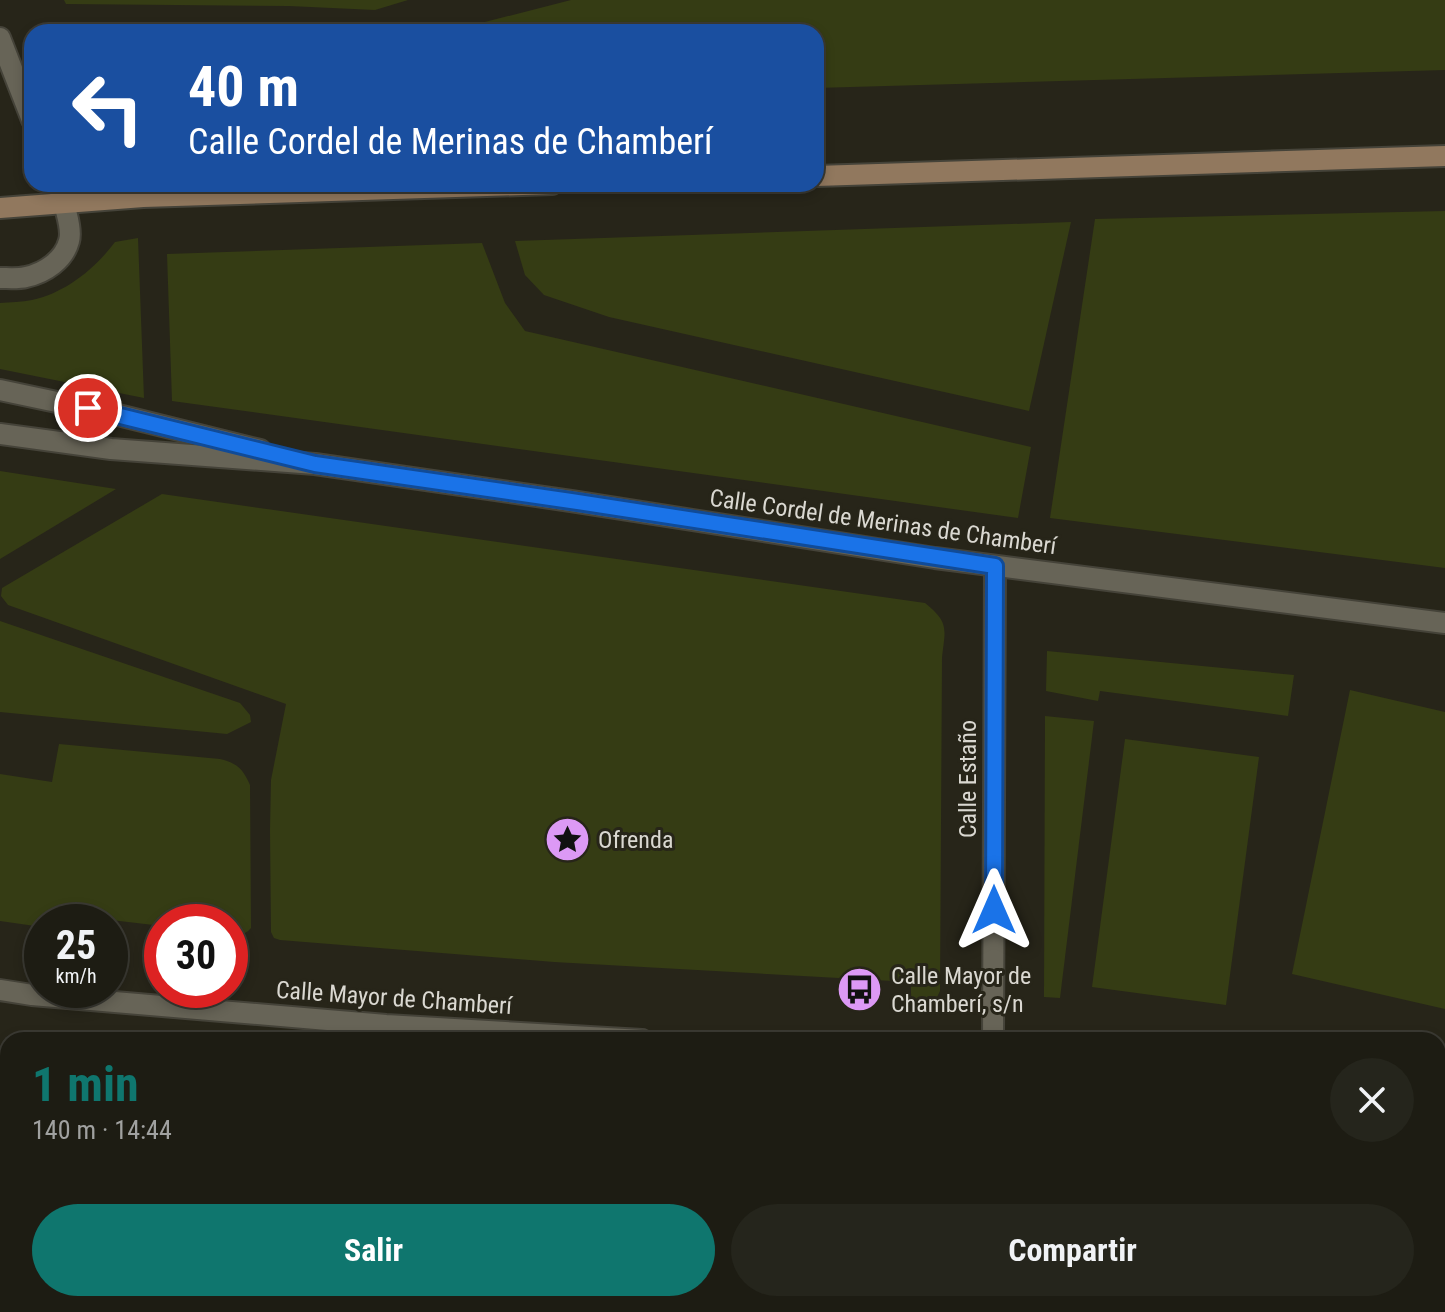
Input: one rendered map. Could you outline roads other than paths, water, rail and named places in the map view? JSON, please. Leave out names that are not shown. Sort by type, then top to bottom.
[{"type":"main road","points":[[824,176],[1445,156]]},
{"type":"main road","points":[[0,208],[61,193],[143,197],[300,192]]},
{"type":"street","points":[[0,38],[24,100]]},
{"type":"street","points":[[0,278],[26,277],[49,269],[55,262],[70,240],[61,193]]},
{"type":"street","name":"Calle Cordel de Merinas de Chamberí","points":[[0,390],[118,415],[315,464]]},
{"type":"street","name":"Calle Cordel de Merinas de Chamberí","points":[[0,434],[111,449],[315,464],[995,566],[1445,623]]},
{"type":"street","name":"Calle Estaño","points":[[993,1032],[995,566]]},
{"type":"street","name":"Calle Mayor de Chamberí","points":[[0,990],[48,997],[505,1032]]},
{"type":"street","points":[[378,1032],[386,1025]]},
{"type":"place","name":"Ofrenda","points":[[567,840]]},
{"type":"place","name":"Calle Mayor de Chamberí, s/n","points":[[860,990]]}]
